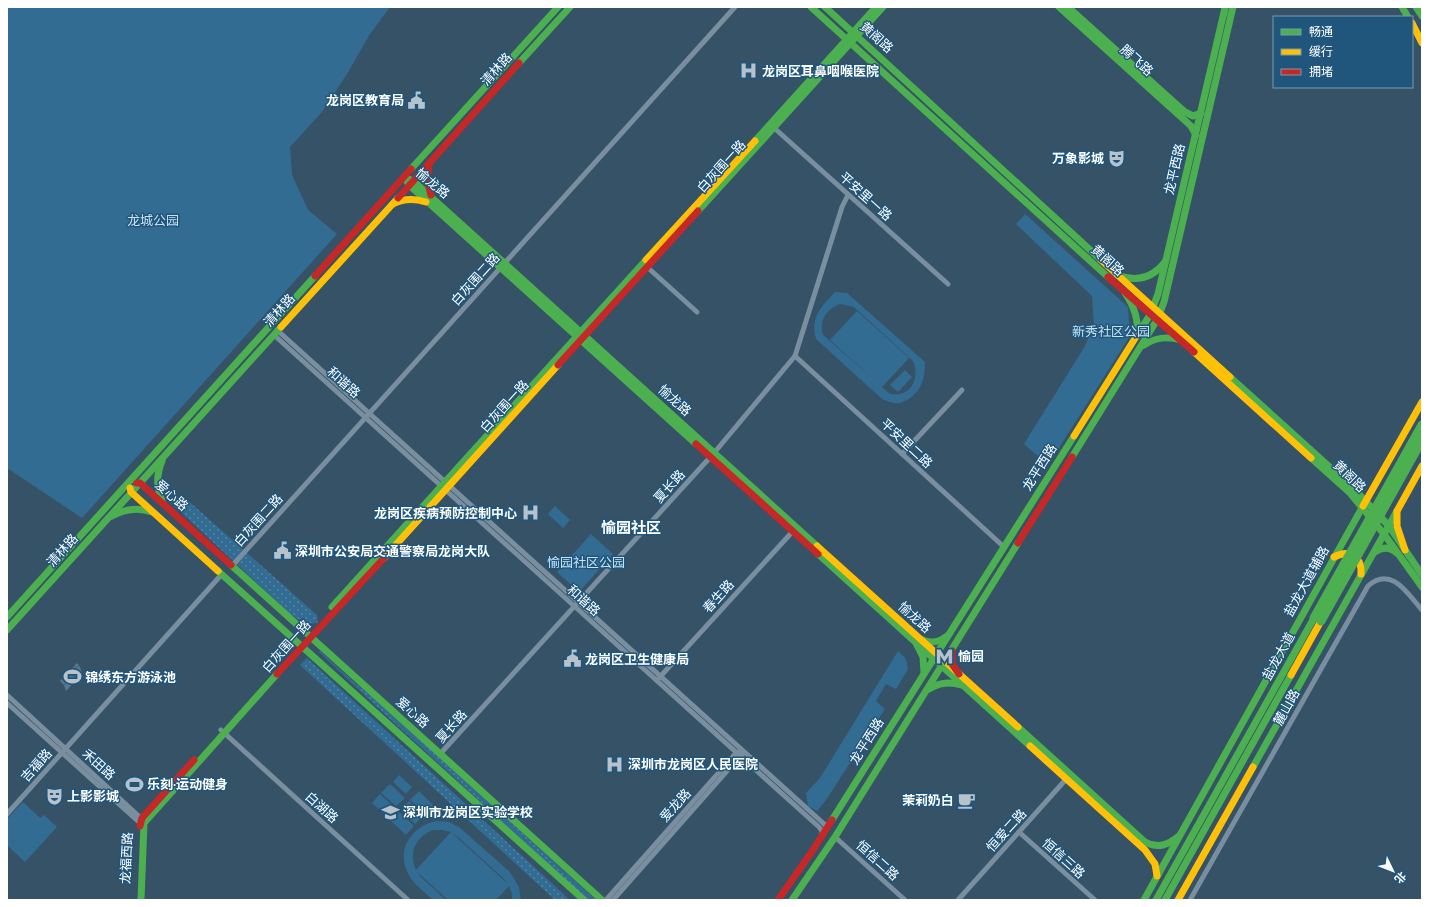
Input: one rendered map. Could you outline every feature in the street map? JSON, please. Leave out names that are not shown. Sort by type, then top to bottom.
[{"type":"main road","name":"清林路","points":[[7,617],[129,482],[409,181],[558,7]]},
{"type":"main road","name":"清林路","points":[[7,630],[388,208],[409,181],[432,160],[460,122],[570,7]]},
{"type":"main road","name":"黄阁路","points":[[811,7],[852,37],[1117,275],[1180,340],[1364,504]]},
{"type":"main road","name":"黄阁路","points":[[825,7],[852,37],[1125,293],[1155,314],[1354,489],[1401,552]]},
{"type":"main road","name":"白灰围一路","points":[[852,37],[876,7]]},
{"type":"main road","name":"白灰围一路","points":[[142,821],[852,37],[883,7]]},
{"type":"main road","name":"腾飞路","points":[[1059,7],[1191,126],[1196,135]]},
{"type":"main road","name":"腾飞路","points":[[1068,7],[1185,112],[1193,116],[1201,112]]},
{"type":"main road","name":"龙平西路","points":[[778,900],[822,835],[1017,526],[1111,387],[1142,347],[1166,291],[1233,7]]},
{"type":"main road","points":[[1402,7],[1407,16]]},
{"type":"main road","points":[[1416,7],[1422,16]]},
{"type":"main road","name":"龙平西路","points":[[792,900],[835,837],[1026,532],[1111,387],[1137,338],[1155,314],[1156,302],[1225,9]]},
{"type":"main road","points":[[1413,25],[1422,43]]},
{"type":"main road","points":[[388,208],[396,202],[410,199],[431,201],[426,176],[432,160]]},
{"type":"main road","name":"愉龙路","points":[[409,181],[918,641],[943,664],[962,685],[1068,777],[1149,845],[1164,845],[1175,840],[1180,835]]},
{"type":"main road","points":[[1117,275],[1132,280],[1144,278],[1157,270],[1166,259]]},
{"type":"main road","points":[[1125,293],[1134,307],[1138,329],[1137,338]]},
{"type":"main road","points":[[1142,347],[1149,341],[1162,337],[1180,340]]},
{"type":"main road","name":"盐龙大道辅路","points":[[1144,900],[1334,557],[1422,402]]},
{"type":"main road","name":"盐龙大道","points":[[1165,900],[1318,620],[1422,425]]},
{"type":"main road","name":"盐龙大道","points":[[1156,900],[1422,440]]},
{"type":"main road","points":[[163,503],[158,489],[158,474],[160,464],[166,454]]},
{"type":"main road","points":[[1391,457],[1391,468],[1397,476],[1407,478],[1417,475]]},
{"type":"main road","points":[[1178,900],[1422,466]]},
{"type":"main road","points":[[129,482],[131,492]]},
{"type":"main road","name":"爱心路","points":[[129,482],[140,483],[163,503],[602,900]]},
{"type":"main road","name":"爱心路","points":[[131,492],[584,900]]},
{"type":"main road","points":[[107,519],[116,513],[134,509],[150,511],[156,514]]},
{"type":"main road","points":[[1398,509],[1397,526],[1401,552],[1422,587]]},
{"type":"main road","points":[[1017,526],[1026,532]]},
{"type":"main road","points":[[1374,552],[1379,548],[1386,547],[1401,552],[1422,575]]},
{"type":"main road","points":[[1334,557],[1343,553],[1348,553],[1356,557],[1361,565],[1361,575]]},
{"type":"main road","points":[[922,678],[924,671],[924,659],[918,641],[937,642],[942,640],[950,632]]},
{"type":"main road","points":[[952,650],[952,664],[959,674]]},
{"type":"main road","name":"愉龙路","points":[[943,664],[959,674],[1149,854],[1155,864],[1157,876]]},
{"type":"main road","points":[[924,694],[940,683],[954,682],[962,685]]},
{"type":"main road","name":"龙福西路","points":[[137,900],[142,821]]},
{"type":"main road","name":"龙福西路","points":[[141,900],[142,821]]},
{"type":"street","name":"白灰围二路","points":[[232,566],[735,7]]},
{"type":"street","name":"平安里一路","points":[[771,126],[948,284]]},
{"type":"street","name":"夏长路","points":[[440,754],[712,455],[795,356],[842,207],[848,195]]},
{"type":"street","points":[[645,265],[697,312]]},
{"type":"street","name":"和谐路","points":[[276,333],[740,753],[819,827],[822,831],[822,835]]},
{"type":"street","name":"平安里二路","points":[[795,356],[1004,547]]},
{"type":"street","points":[[902,454],[962,390]]},
{"type":"street","name":"春生路","points":[[658,678],[794,529]]},
{"type":"street","points":[[64,751],[222,574]]},
{"type":"street","name":"麓山路","points":[[1190,900],[1364,590],[1377,579],[1387,578],[1396,583],[1422,610]]},
{"type":"street","points":[[1326,637],[1335,642]]},
{"type":"street","name":"禾田路","points":[[7,695],[64,751]]},
{"type":"street","name":"禾田路","points":[[7,703],[64,751],[142,821]]},
{"type":"street","name":"白湖路","points":[[223,732],[408,900]]},
{"type":"street","name":"吉福路","points":[[7,814],[64,751]]},
{"type":"street","name":"和谐路","points":[[740,753],[822,823],[829,824]]},
{"type":"street","name":"爱龙路","points":[[606,900],[740,753]]},
{"type":"street","name":"爱龙路","points":[[613,900],[740,753]]},
{"type":"street","name":"恒爱二路","points":[[958,900],[1068,777]]},
{"type":"street","name":"恒信三路","points":[[1019,832],[1095,900]]},
{"type":"street","name":"恒信二路","points":[[835,837],[905,900]]},
{"type":"green space","name":"龙城公园","points":[[7,7],[390,7],[370,34],[347,74],[322,112],[290,147],[292,175],[308,210],[337,234],[82,518],[7,468]]},
{"type":"green space","name":"新秀社区公园","points":[[1025,214],[1128,307],[1130,336],[1048,465],[1024,444],[1085,346],[1094,325],[1092,296],[1016,224]]},
{"type":"green space","points":[[835,292],[847,293],[925,362],[922,384],[916,393],[906,401],[898,403],[882,399],[816,339],[814,324],[818,313]],"holes":[[[840,304],[854,307],[913,361],[915,365],[915,379],[907,391],[900,394],[890,394],[882,387],[909,358],[857,311],[830,340],[879,384],[823,335],[822,325],[827,312]]]},
{"type":"green space","points":[[905,370],[912,377],[898,392],[890,385]]},
{"type":"green space","points":[[184,497],[317,615],[318,623],[306,624],[290,614],[171,503]]},
{"type":"green space","points":[[555,506],[570,520],[563,528],[548,514]]},
{"type":"green space","name":"愉园社区公园","points":[[591,534],[613,554],[579,592],[557,572]]},
{"type":"green space","points":[[320,651],[357,685],[374,698],[596,900],[588,900],[377,707],[319,652]]},
{"type":"green space","points":[[898,651],[906,659],[908,669],[896,689],[886,684],[876,701],[885,709],[826,800],[817,811],[808,806],[806,793],[820,778]]},
{"type":"green space","points":[[307,658],[570,900],[555,900],[300,665]]},
{"type":"green space","points":[[399,775],[412,787],[406,794],[393,782]]},
{"type":"green space","points":[[390,784],[405,798],[396,806],[381,793]]},
{"type":"green space","points":[[419,791],[433,805],[425,814],[410,800]]},
{"type":"green space","points":[[380,794],[395,808],[387,817],[372,803]]},
{"type":"green space","points":[[409,801],[424,815],[415,824],[401,810]]},
{"type":"green space","points":[[23,802],[40,818],[44,815],[57,827],[25,862],[7,845],[7,819]]},
{"type":"green space","points":[[399,812],[414,826],[406,835],[391,821]]},
{"type":"green space","points":[[437,821],[449,822],[459,827],[510,872],[519,887],[521,900],[512,900],[512,894],[509,886],[496,900],[448,900],[417,872],[446,900],[433,900],[411,879],[405,866],[404,857],[408,841],[413,834],[428,824]],"holes":[[[433,830],[451,832],[416,870],[413,857],[415,846],[422,836]],[[452,833],[458,837],[508,884]]]},
{"type":"water","name":"锦绣东方游泳池","points":[[77,663],[82,673],[66,691],[64,685],[60,681]]},
{"type":"traffic: fast","points":[[411,169],[558,7]]},
{"type":"traffic: fast","points":[[519,63],[570,7]]},
{"type":"traffic: fast","points":[[811,7],[1108,277]]},
{"type":"traffic: fast","points":[[825,7],[1101,260]]},
{"type":"traffic: fast","points":[[755,141],[876,7]]},
{"type":"traffic: fast","points":[[698,211],[883,7]]},
{"type":"traffic: fast","points":[[1059,7],[1191,126],[1196,135]]},
{"type":"traffic: fast","points":[[1068,7],[1185,112],[1193,116],[1201,113]]},
{"type":"traffic: fast","points":[[1224,14],[1225,7]]},
{"type":"traffic: fast","points":[[1072,457],[1157,320],[1164,302],[1233,7]]},
{"type":"traffic: fast","points":[[1402,7],[1407,16]]},
{"type":"traffic: fast","points":[[1416,7],[1422,16]]},
{"type":"traffic: fast","points":[[1139,332],[1150,315],[1158,294],[1225,8]]},
{"type":"traffic: fast","points":[[404,177],[413,181],[419,186],[817,546]]},
{"type":"traffic: fast","points":[[405,178],[409,185],[696,444]]},
{"type":"traffic: fast","points":[[332,607],[646,260]]},
{"type":"traffic: fast","points":[[1117,275],[1131,278],[1143,278],[1155,272],[1165,262]]},
{"type":"traffic: fast","points":[[7,617],[315,276]]},
{"type":"traffic: fast","points":[[1125,293],[1135,313],[1137,335]]},
{"type":"traffic: fast","points":[[7,630],[281,327]]},
{"type":"traffic: fast","points":[[1144,345],[1153,340],[1162,338],[1181,340]]},
{"type":"traffic: fast","points":[[1230,377],[1354,489],[1389,526],[1422,575]]},
{"type":"traffic: fast","points":[[1314,618],[1422,425]]},
{"type":"traffic: fast","points":[[832,820],[1074,436]]},
{"type":"traffic: fast","points":[[1321,621],[1422,440]]},
{"type":"traffic: fast","points":[[1311,458],[1350,493],[1384,534],[1422,587]]},
{"type":"traffic: fast","points":[[162,461],[158,481],[162,501]]},
{"type":"traffic: fast","points":[[1144,900],[1363,506]]},
{"type":"traffic: fast","points":[[112,516],[132,510],[152,512]]},
{"type":"traffic: fast","points":[[1253,767],[1397,511]]},
{"type":"traffic: fast","points":[[792,900],[835,837],[1018,543]]},
{"type":"traffic: fast","points":[[1375,552],[1386,548],[1392,549],[1397,553]]},
{"type":"traffic: fast","points":[[818,554],[1030,746]]},
{"type":"traffic: fast","points":[[231,565],[602,900]]},
{"type":"traffic: fast","points":[[218,571],[584,900]]},
{"type":"traffic: fast","points":[[1156,900],[1314,618]]},
{"type":"traffic: fast","points":[[920,639],[927,642],[934,642],[947,636]]},
{"type":"traffic: fast","points":[[916,643],[923,657],[924,672]]},
{"type":"traffic: fast","points":[[141,900],[144,823],[277,674]]},
{"type":"traffic: fast","points":[[1165,900],[1291,675]]},
{"type":"traffic: fast","points":[[929,689],[945,683],[962,685]]},
{"type":"traffic: fast","points":[[1018,727],[1145,842],[1159,846],[1167,844],[1179,836]]},
{"type":"traffic: slow","points":[[1413,25],[1422,43]]},
{"type":"traffic: slow","points":[[646,260],[755,141]]},
{"type":"traffic: slow","points":[[281,327],[398,198]]},
{"type":"traffic: slow","points":[[393,204],[409,199],[426,202]]},
{"type":"traffic: slow","points":[[1101,260],[1230,377]]},
{"type":"traffic: slow","points":[[1074,436],[1139,332]]},
{"type":"traffic: slow","points":[[1194,352],[1311,458]]},
{"type":"traffic: slow","points":[[384,558],[558,365]]},
{"type":"traffic: slow","points":[[1363,506],[1422,402]]},
{"type":"traffic: slow","points":[[1397,511],[1422,466]]},
{"type":"traffic: slow","points":[[130,488],[131,492],[218,571]]},
{"type":"traffic: slow","points":[[1397,513],[1397,526],[1405,550]]},
{"type":"traffic: slow","points":[[817,546],[1018,727]]},
{"type":"traffic: slow","points":[[1334,557],[1345,554],[1354,556],[1361,568],[1361,574]]},
{"type":"traffic: slow","points":[[1291,675],[1321,621]]},
{"type":"traffic: slow","points":[[1030,746],[1145,850],[1155,864],[1157,876]]},
{"type":"traffic: slow","points":[[1178,900],[1253,767]]},
{"type":"traffic: jam","points":[[398,198],[519,63]]},
{"type":"traffic: jam","points":[[429,165],[427,180],[431,195]]},
{"type":"traffic: jam","points":[[315,276],[411,169]]},
{"type":"traffic: jam","points":[[558,365],[698,211]]},
{"type":"traffic: jam","points":[[1108,277],[1194,352]]},
{"type":"traffic: jam","points":[[696,444],[818,554]]},
{"type":"traffic: jam","points":[[1018,543],[1072,457]]},
{"type":"traffic: jam","points":[[137,483],[140,483],[231,565]]},
{"type":"traffic: jam","points":[[277,674],[384,558]]},
{"type":"traffic: jam","points":[[952,651],[952,664],[959,674]]},
{"type":"traffic: jam","points":[[140,826],[142,818],[194,760]]},
{"type":"traffic: jam","points":[[778,900],[832,820]]},
{"type":"place","name":"龙岗区耳鼻咽喉医院","points":[[749,71]]},
{"type":"place","name":"龙岗区教育局","points":[[417,100]]},
{"type":"place","name":"万象影城","points":[[1117,158]]},
{"type":"place","name":"龙岗区疾病预防控制中心","points":[[530,513]]},
{"type":"place","name":"深圳市公安局交通警察局龙岗大队","points":[[282,551]]},
{"type":"place","name":"愉园","points":[[945,656]]},
{"type":"place","name":"龙岗区卫生健康局","points":[[572,659]]},
{"type":"place","name":"锦绣东方游泳池","points":[[72,677]]},
{"type":"place","name":"深圳市龙岗区人民医院","points":[[615,764]]},
{"type":"place","name":"乐刻·运动健身","points":[[134,784]]},
{"type":"place","name":"上影影城","points":[[54,796]]},
{"type":"place","name":"茉莉奶白","points":[[967,800]]},
{"type":"place","name":"深圳市龙岗区实验学校","points":[[390,812]]},
{"type":"district","name":"愉园社区","points":[[631,528]]}]
